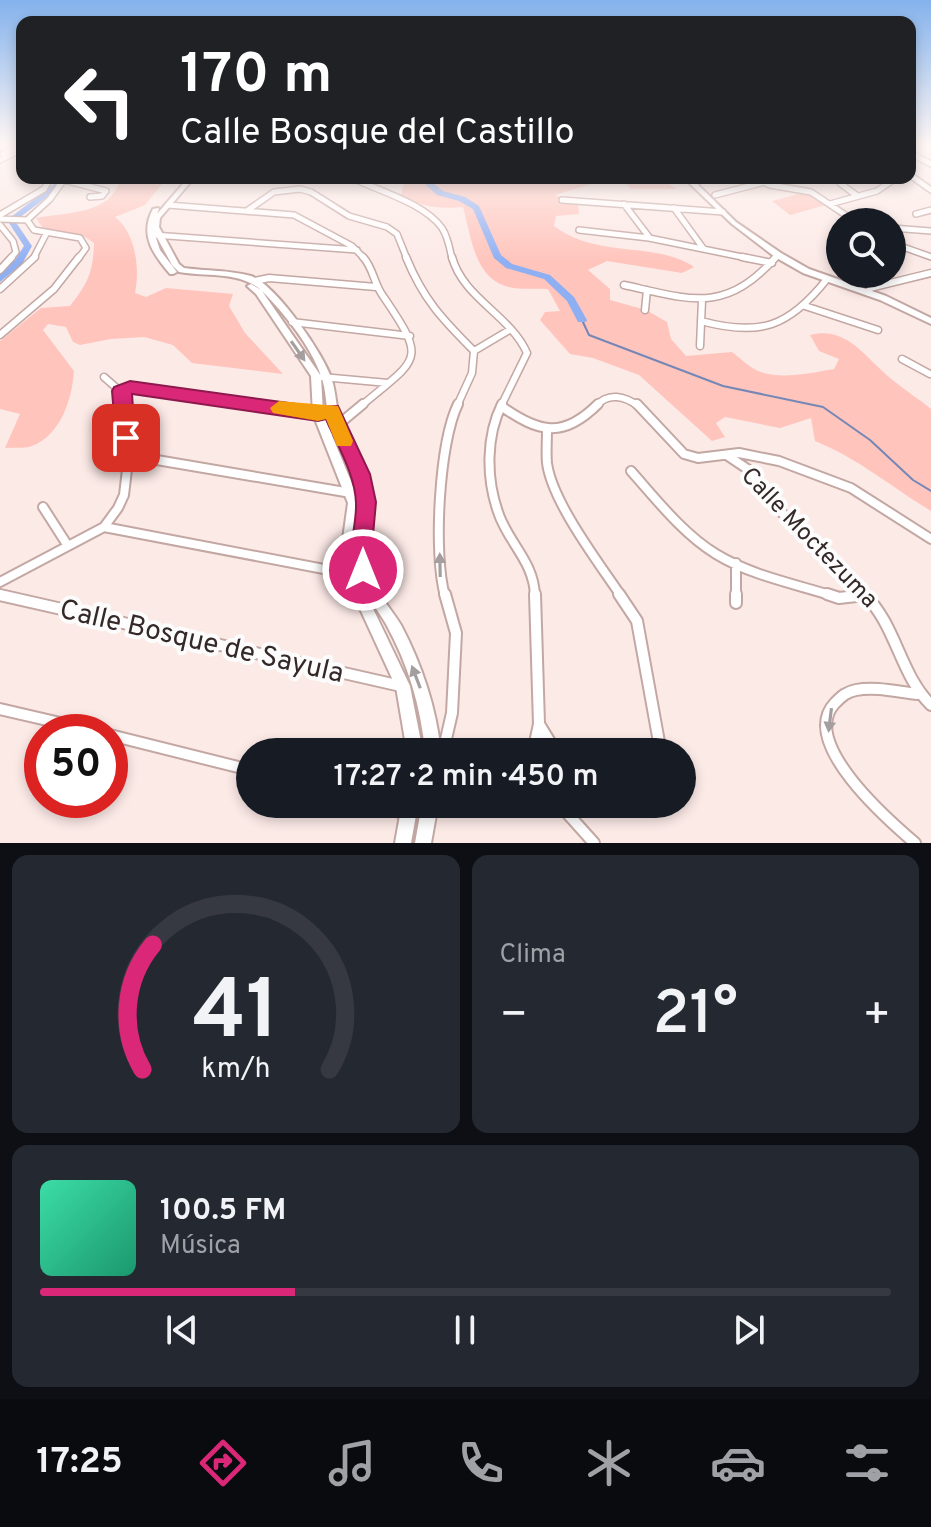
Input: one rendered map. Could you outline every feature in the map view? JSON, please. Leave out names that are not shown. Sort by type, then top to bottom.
[{"type":"main road","points":[[179,184],[150,218],[154,235],[178,275],[244,284],[259,292],[322,377],[318,414],[360,474],[366,502],[361,546],[363,570],[370,591],[390,619],[414,672],[430,717],[432,738]]},
{"type":"main road","points":[[186,184],[157,218],[154,235],[176,265],[182,270],[255,281],[269,292],[311,346],[322,377],[331,411],[332,430],[354,503],[348,546],[350,574],[403,686],[412,738]]},
{"type":"main road","points":[[694,184],[775,259],[826,279]]},
{"type":"main road","points":[[702,184],[745,226],[772,246],[809,267],[931,318]]},
{"type":"main road","points":[[862,288],[870,290]]},
{"type":"main road","points":[[403,843],[408,818]]},
{"type":"main road","points":[[423,843],[427,818]]},
{"type":"street","points":[[1,217],[45,184]]},
{"type":"street","points":[[27,220],[61,184]]},
{"type":"street","points":[[83,184],[106,191],[102,196],[90,197]]},
{"type":"street","points":[[365,184],[427,215],[442,228],[458,274],[524,342],[527,353],[496,417],[489,458],[498,513],[529,564],[535,589],[539,724],[536,738]]},
{"type":"street","points":[[715,195],[756,184]]},
{"type":"street","points":[[771,184],[804,189],[836,208]]},
{"type":"street","points":[[842,184],[856,195]]},
{"type":"street","points":[[830,204],[885,190],[893,184]]},
{"type":"street","points":[[248,210],[274,192],[300,189],[311,192],[349,216],[387,227],[397,234],[419,289],[434,311],[474,351]]},
{"type":"street","points":[[562,200],[723,212]]},
{"type":"street","points":[[624,204],[649,238]]},
{"type":"street","points":[[168,205],[294,215],[359,250],[367,261],[376,287],[410,336],[414,351],[409,363],[332,430]]},
{"type":"street","points":[[674,208],[704,249]]},
{"type":"street","points":[[916,214],[931,210]]},
{"type":"street","points":[[0,335],[54,289],[86,248],[80,238],[46,234],[34,230],[27,220],[1,217]]},
{"type":"street","points":[[0,270],[16,252],[1,217]]},
{"type":"street","points":[[906,229],[931,231]]},
{"type":"street","points":[[579,230],[775,259],[765,273],[731,295],[702,300],[624,285]]},
{"type":"street","points":[[0,289],[36,256],[46,234]]},
{"type":"street","points":[[154,235],[359,250]]},
{"type":"street","points":[[906,248],[931,257]]},
{"type":"street","points":[[870,290],[931,273]]},
{"type":"street","points":[[255,281],[269,278],[376,287]]},
{"type":"street","points":[[701,321],[727,330],[756,332],[805,306],[826,280]]},
{"type":"street","points":[[645,310],[647,290]]},
{"type":"street","points":[[700,346],[702,300]]},
{"type":"street","points":[[805,306],[878,330]]},
{"type":"street","points":[[290,322],[410,336]]},
{"type":"street","points":[[446,738],[452,713],[456,633],[440,577],[440,520],[449,422],[468,385],[474,351],[511,329]]},
{"type":"street","points":[[902,359],[931,373]]},
{"type":"street","points":[[0,582],[104,527],[124,495],[128,461],[120,391],[104,377]]},
{"type":"street","points":[[322,377],[388,383]]},
{"type":"street","points":[[120,391],[141,387],[318,414],[331,411]]},
{"type":"street","name":"Calle Moctezuma","points":[[547,431],[579,423],[602,399],[619,396],[636,403],[684,454],[698,458],[726,455],[749,470],[787,519],[886,617],[912,686],[918,694]]},
{"type":"street","points":[[501,406],[514,416],[547,431],[547,465],[558,493],[577,530],[637,621],[658,738]]},
{"type":"street","points":[[496,417],[514,416]]},
{"type":"street","points":[[726,455],[755,455],[779,461],[851,488],[931,539]]},
{"type":"street","points":[[128,461],[145,458],[351,493]]},
{"type":"street","points":[[631,471],[691,534],[715,554],[839,598],[865,595]]},
{"type":"street","points":[[43,507],[68,546]]},
{"type":"street","points":[[104,527],[350,574]]},
{"type":"street","points":[[736,563],[736,603]]},
{"type":"street","name":"Calle Bosque de Sayula","points":[[0,595],[403,686]]},
{"type":"street","points":[[915,843],[890,822],[849,778],[831,748],[827,724],[832,706],[845,693],[866,690],[918,694],[931,705]]},
{"type":"street","points":[[0,709],[24,715]]},
{"type":"street","points":[[539,724],[548,738]]},
{"type":"street","points":[[128,740],[236,766]]},
{"type":"street","points":[[572,818],[594,843]]},
{"type":"shaded area","points":[[118,184],[162,184],[145,205],[115,217],[128,232],[135,252],[135,293],[146,297],[166,288],[233,294],[229,306],[245,333],[283,374],[192,363],[173,345],[144,337],[80,345],[73,342],[66,327],[48,324],[43,330],[74,371],[71,393],[63,415],[51,434],[29,447],[5,448],[20,414],[0,409],[0,341],[41,308],[70,306],[91,270],[94,243],[85,237],[43,228],[36,218],[86,210],[107,200]]},
{"type":"shaded area","points":[[404,184],[590,184],[555,195],[578,204],[579,214],[556,216],[554,226],[589,243],[663,254],[694,267],[682,273],[607,261],[588,270],[610,289],[610,300],[646,310],[667,322],[671,339],[686,356],[732,352],[758,371],[796,375],[834,369],[839,359],[819,351],[810,335],[836,335],[857,347],[895,382],[931,409],[931,511],[860,464],[815,441],[811,418],[780,428],[725,417],[716,423],[725,437],[712,441],[639,375],[593,358],[570,354],[540,320],[545,312],[560,311],[548,289],[509,287],[488,275],[476,254],[463,207],[430,206],[401,195]]},
{"type":"shaded area","points":[[627,184],[669,184],[677,189],[631,189]]},
{"type":"shaded area","points":[[806,192],[826,205],[790,215],[772,201]]},
{"type":"waterway","points":[[11,220],[57,184]]},
{"type":"waterway","points":[[430,184],[440,193],[462,199],[476,208],[497,256],[509,266],[547,277],[571,299],[582,320]]},
{"type":"waterway","points":[[0,279],[19,262],[28,246],[11,222]]},
{"type":"waterway","points":[[582,320],[589,335],[723,386],[823,407],[870,440],[913,480],[931,491]]},
{"type":"slow traffic","points":[[279,408],[318,414],[331,411],[344,441]]},
{"type":"route","points":[[126,438],[120,391],[130,387],[318,414],[331,411],[360,474],[366,502],[361,546],[363,570]]}]
